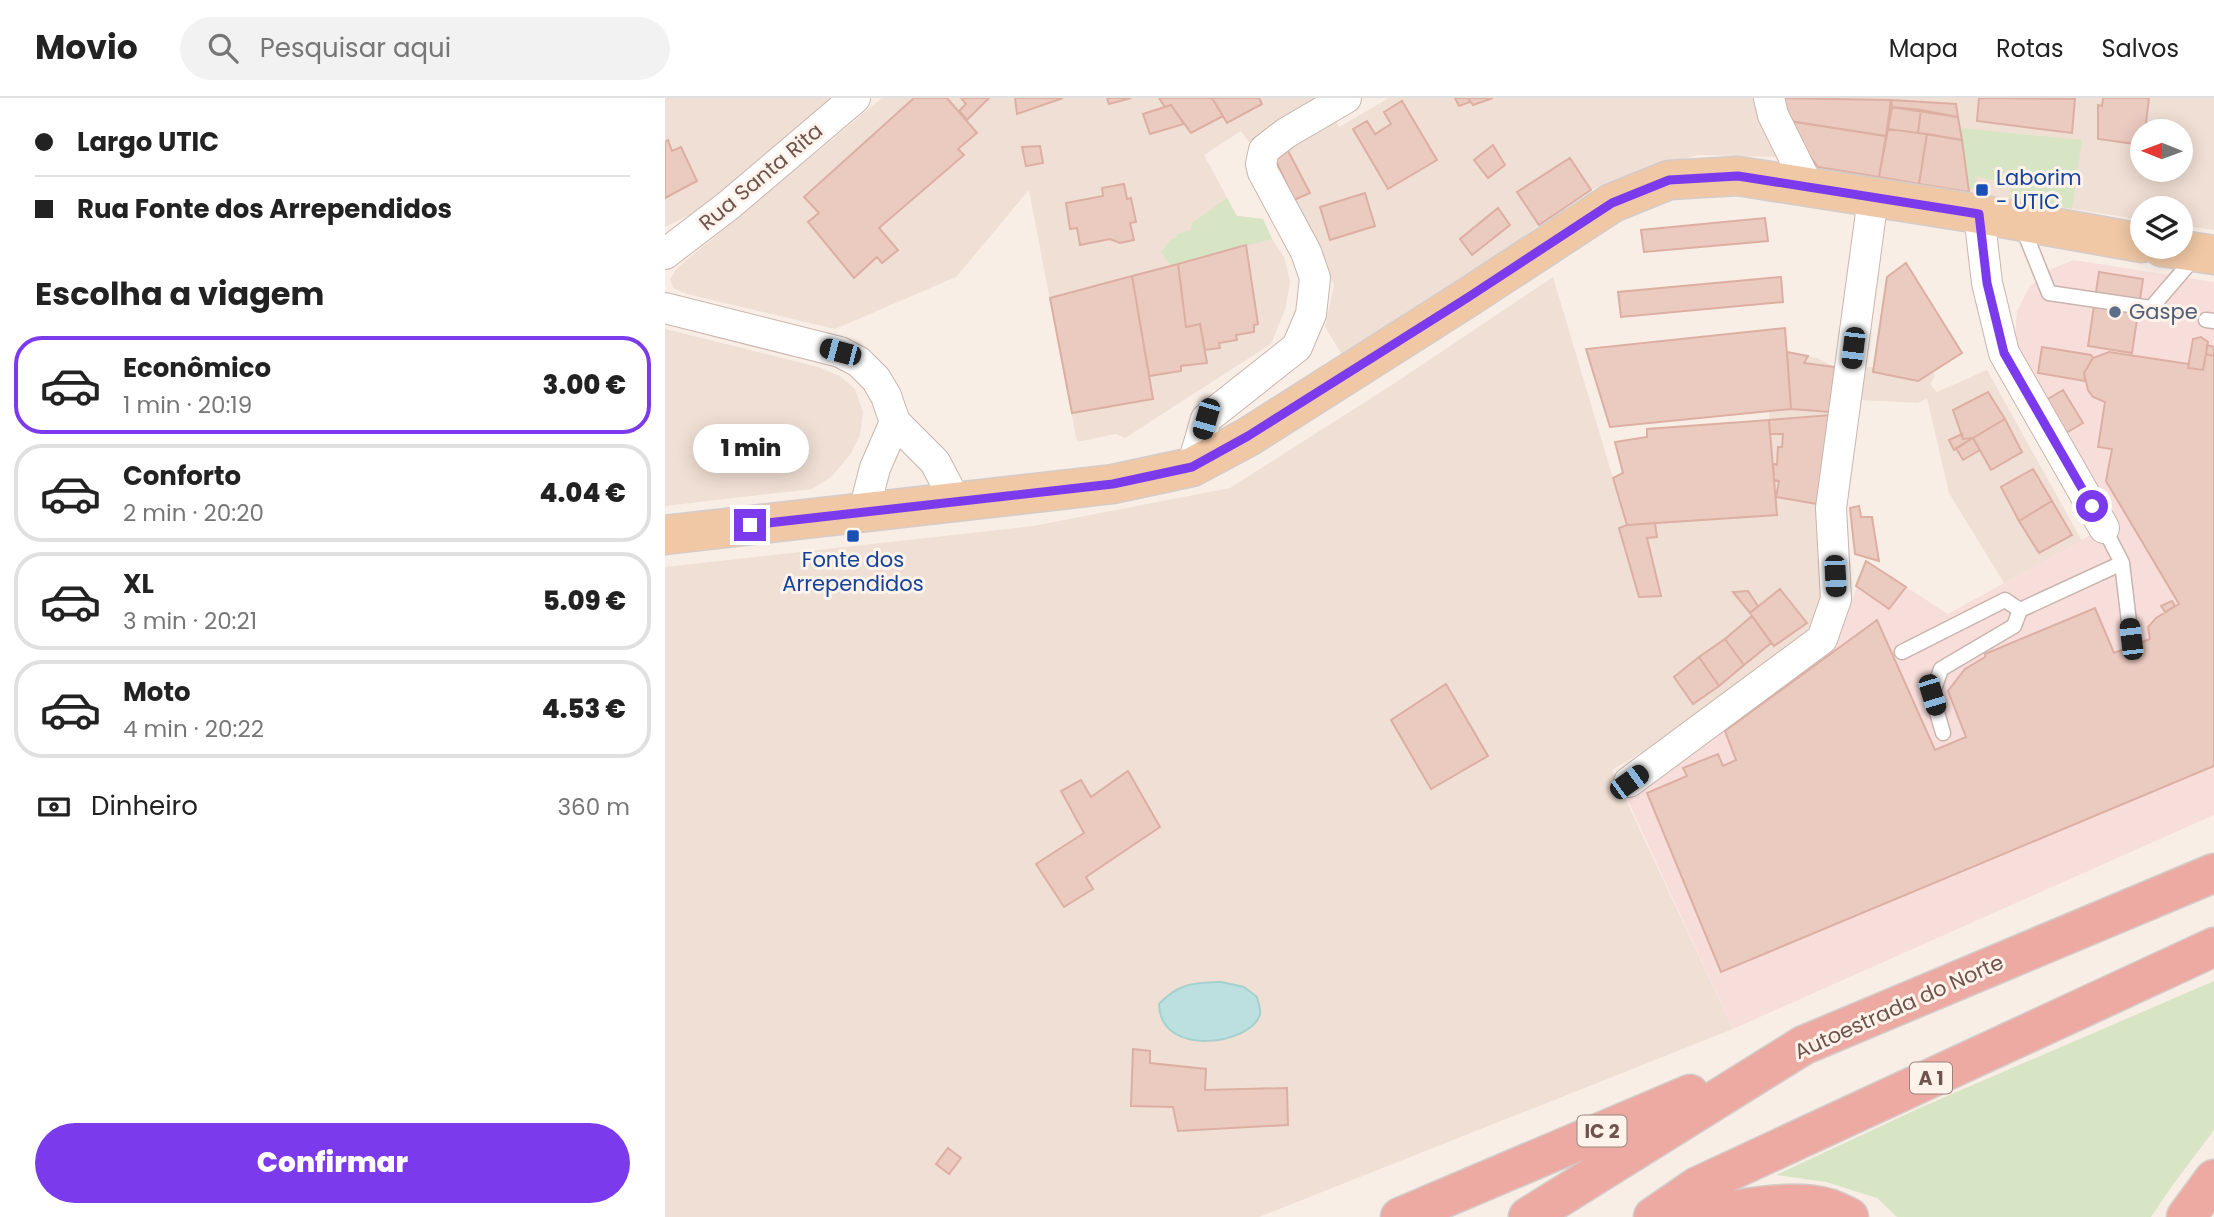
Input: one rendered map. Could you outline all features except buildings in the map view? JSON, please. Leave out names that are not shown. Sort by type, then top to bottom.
[{"type":"highway","name":"Autoestrada do Norte","points":[[1528,1217],[1804,1045],[2214,873]]},
{"type":"highway","name":"A 1","points":[[1653,1217],[1697,1186],[2214,947]]},
{"type":"highway","name":"IC 2","points":[[1400,1217],[1804,1045]]},
{"type":"highway","points":[[2186,1217],[2214,1179]]},
{"type":"highway","points":[[1704,1217],[1727,1211],[1793,1205],[1827,1208],[1849,1217]]},
{"type":"main road","points":[[665,535],[1113,484],[1192,467],[1259,429],[1612,203],[1669,180],[1738,176],[2130,241]]},
{"type":"street","name":"Rua Santa Rita","points":[[665,254],[729,205],[855,98]]},
{"type":"street","points":[[1192,467],[1206,419],[1297,346],[1311,314],[1315,278],[1305,252],[1263,172],[1261,164],[1264,149],[1346,98]]},
{"type":"street","points":[[1769,98],[1773,115],[1809,188]]},
{"type":"street","points":[[1629,782],[1822,639],[1836,599],[1831,508],[1873,198]]},
{"type":"street","points":[[1979,214],[1987,283],[2004,353],[2104,528]]},
{"type":"street","points":[[665,308],[840,352],[859,362],[876,379],[886,396],[895,422],[935,462],[956,502]]},
{"type":"street","points":[[864,511],[875,468],[895,422]]},
{"type":"lane","points":[[2020,222],[2049,293],[2151,308],[2186,259]]},
{"type":"lane","points":[[2104,528],[2122,564],[2131,639]]},
{"type":"lane","points":[[1943,733],[1932,695],[1941,669],[2014,626],[2020,610],[2122,564]]},
{"type":"lane","points":[[1902,652],[2005,600],[2020,610]]},
{"type":"shaded area","points":[[665,98],[833,98],[714,203],[665,227]]},
{"type":"shaded area","points":[[882,98],[1332,98],[1249,142],[1241,131],[1204,155],[1237,216],[1263,219],[1284,257],[1290,281],[1286,307],[1271,344],[1125,438],[1116,434],[1077,442],[1029,190],[956,277],[835,329],[687,294],[673,288],[670,279],[677,268]]},
{"type":"shaded area","points":[[1389,98],[1756,98],[1785,157],[1698,155],[1631,174],[1591,190],[1500,254],[1342,355],[1325,327],[1334,285],[1276,161],[1284,143],[1334,116],[1339,127]]},
{"type":"shaded area","points":[[1777,98],[2214,98],[2214,230],[2193,227],[2193,196],[2130,196],[2130,218],[1818,167],[1783,120]]},
{"type":"shaded area","points":[[2074,260],[2214,282],[2214,815],[1733,1029],[1628,801],[1827,651],[1845,621],[1866,561],[1948,614],[2118,520],[2021,360],[2015,335],[2017,311],[2030,286],[2051,269]]},
{"type":"shaded area","points":[[1906,263],[1962,353],[1933,372],[1935,376],[1930,384],[1937,392],[1987,370],[2082,541],[2004,583],[1949,493],[1927,398],[1918,403],[1860,400],[1865,367],[1874,367],[1887,277]]},
{"type":"shaded area","points":[[1553,277],[1627,525],[1777,515],[1769,412],[1790,409],[1787,352],[1817,358],[1835,367],[1830,412],[1821,611],[1813,630],[1696,720],[1612,770],[1733,1029],[1259,1217],[665,1217],[665,567],[1033,526],[1230,488],[1395,383]]},
{"type":"shaded area","points":[[665,329],[818,367],[840,376],[855,389],[863,412],[860,435],[850,455],[831,477],[812,489],[665,506]]},
{"type":"green space","points":[[1960,128],[2082,140],[2072,209],[2010,199],[2011,184],[1977,177],[1975,189],[1969,189]]},
{"type":"green space","points":[[1227,198],[1237,216],[1263,219],[1272,239],[1171,266],[1161,252],[1170,240],[1177,237],[1177,234],[1191,230],[1192,223]]},
{"type":"green space","points":[[2214,981],[2214,1130],[2151,1217],[1897,1217],[1877,1198],[1826,1182],[1776,1175],[1924,1106]]},
{"type":"water","points":[[1221,982],[1244,987],[1257,997],[1260,1014],[1254,1024],[1241,1033],[1225,1039],[1190,1039],[1174,1033],[1163,1021],[1159,1004],[1173,992],[1194,984]]},
{"type":"place","name":"Laborim - UTIC","points":[[1982,190]]},
{"type":"place","name":"Gaspe","points":[[2115,312]]},
{"type":"place","name":"Fonte dos Arrependidos","points":[[853,536]]},
{"type":"route","points":[[750,525],[1113,484],[1192,467],[1248,436],[1612,203],[1669,180],[1738,176],[1979,214],[1987,283],[2004,353],[2092,506]]}]
